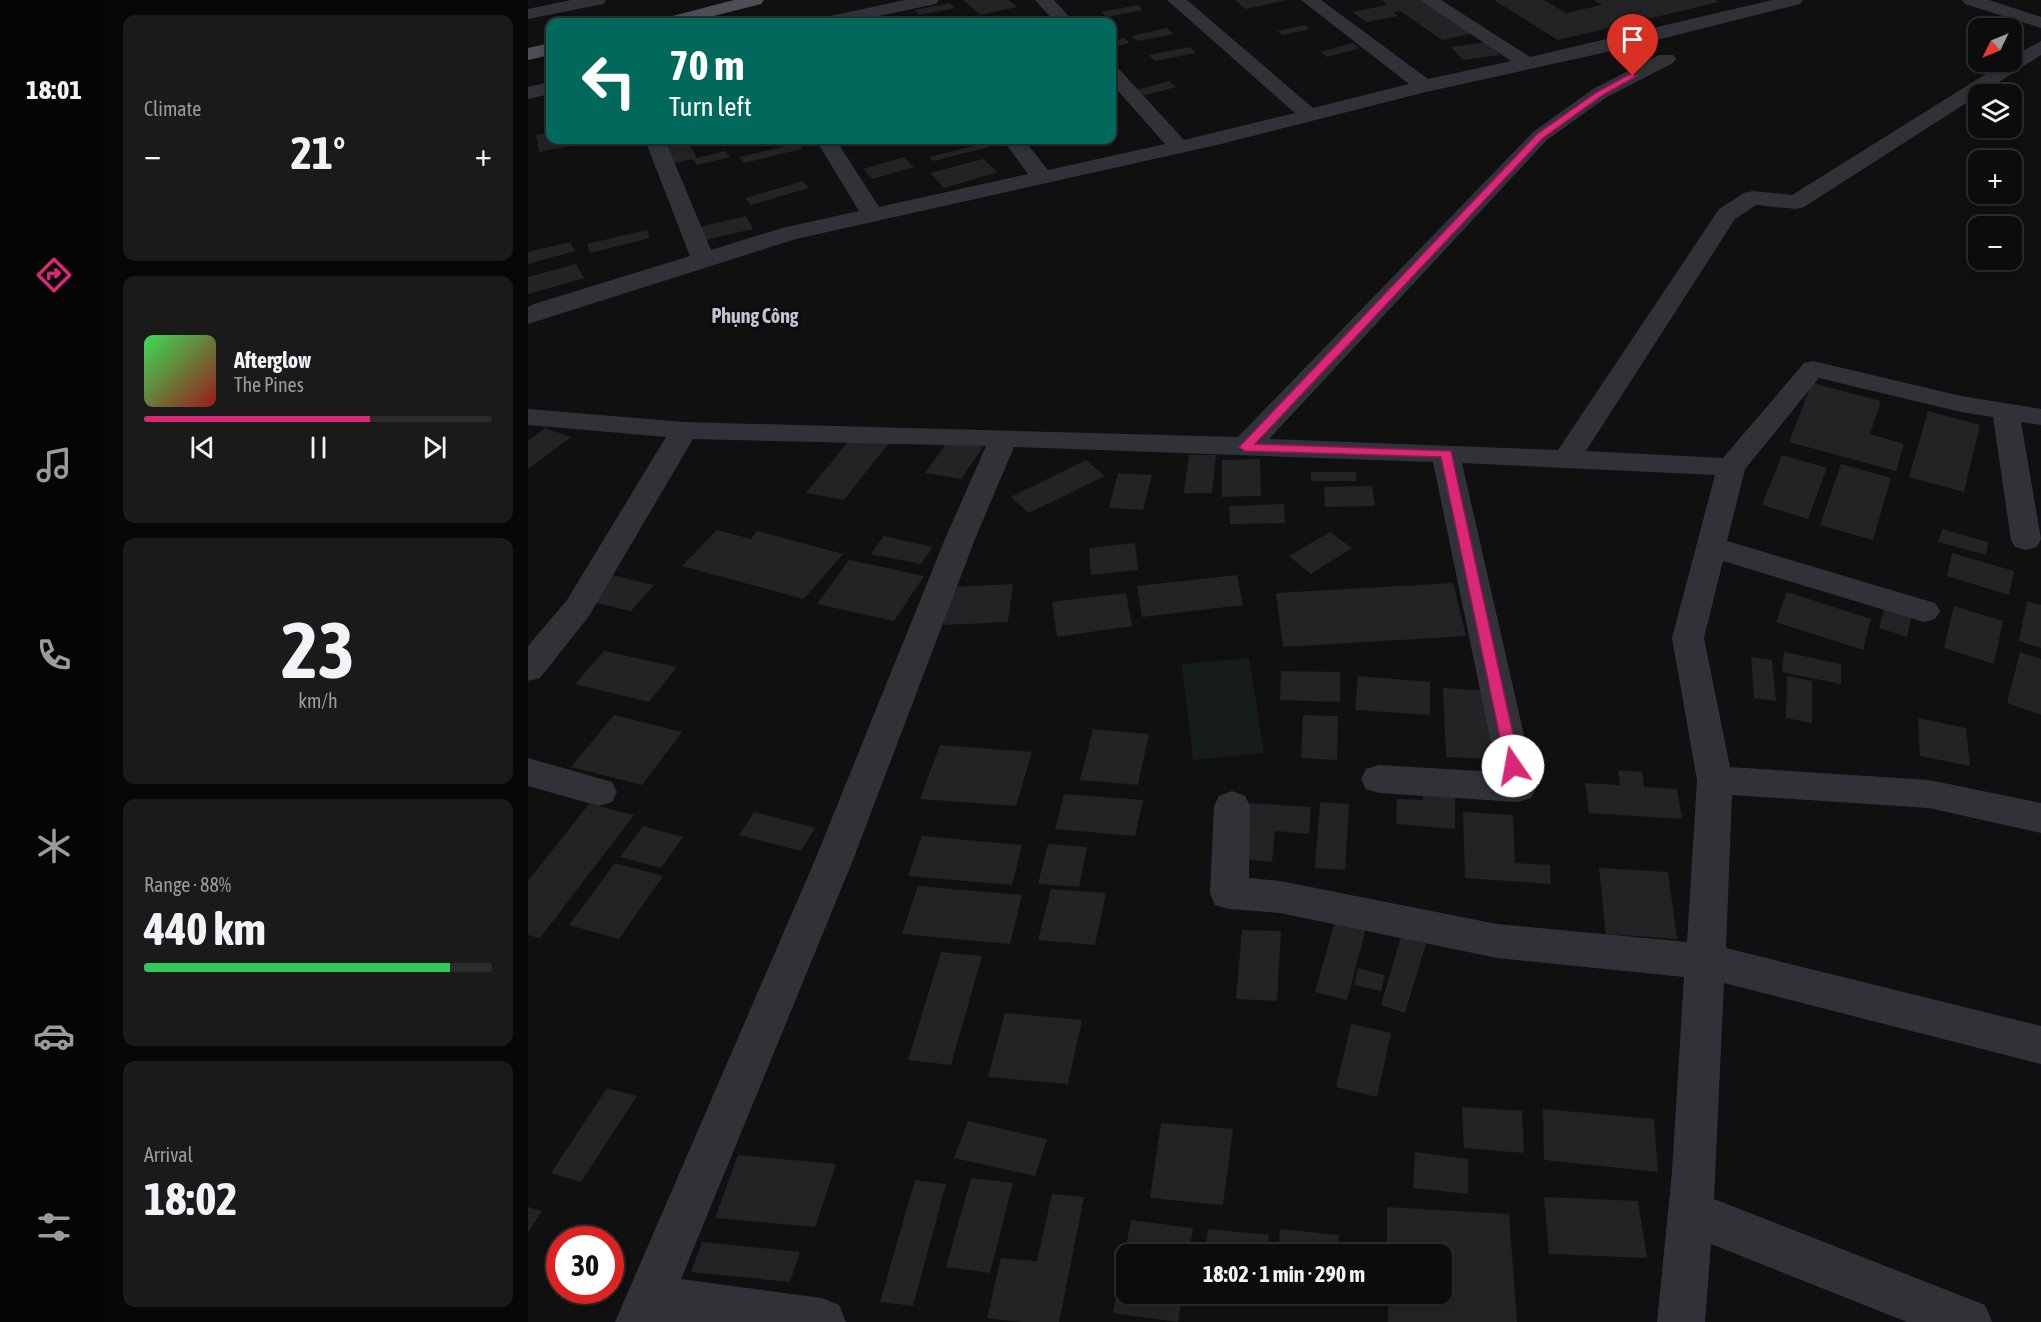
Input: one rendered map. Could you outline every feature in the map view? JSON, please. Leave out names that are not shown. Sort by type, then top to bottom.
[{"type":"main road","points":[[685,18],[755,0]]},
{"type":"main road","points":[[528,39],[546,37]]},
{"type":"main road","points":[[528,54],[546,50]]},
{"type":"street","points":[[528,14],[597,0]]},
{"type":"street","points":[[846,18],[930,0]]},
{"type":"street","points":[[1044,0],[1061,18]]},
{"type":"street","points":[[1176,0],[1309,115]]},
{"type":"street","points":[[1310,0],[1424,86]]},
{"type":"street","points":[[1429,0],[1528,64]]},
{"type":"street","points":[[1733,0],[1753,10]]},
{"type":"street","points":[[528,316],[543,309],[790,233],[1179,147],[1424,86],[1528,64],[1794,0]]},
{"type":"street","points":[[1971,0],[2041,23]]},
{"type":"street","points":[[906,5],[917,18]]},
{"type":"street","points":[[1566,460],[1727,214],[1752,198],[1796,202],[2041,47]]},
{"type":"street","points":[[1245,447],[1540,136],[1600,93],[1666,59]]},
{"type":"street","points":[[1116,77],[1179,147]]},
{"type":"street","points":[[528,93],[546,89]]},
{"type":"street","points":[[657,144],[703,260]]},
{"type":"street","points":[[829,144],[873,215]]},
{"type":"street","points":[[1016,144],[1043,178]]},
{"type":"street","points":[[1681,1322],[1691,1213],[1715,780],[1688,638],[1731,467],[1814,369],[1961,404],[2041,417]]},
{"type":"street","points":[[2006,411],[2026,540]]},
{"type":"street","points":[[528,417],[684,429],[1446,454],[1731,467]]},
{"type":"street","points":[[528,669],[578,608],[684,429]]},
{"type":"street","points":[[822,1322],[644,1310],[834,860],[960,539],[1004,438]]},
{"type":"street","points":[[1379,779],[1518,788],[1446,454]]},
{"type":"street","points":[[1711,547],[1924,611]]},
{"type":"street","points":[[528,772],[599,792]]},
{"type":"street","points":[[1715,780],[1929,794],[2041,818]]},
{"type":"street","points":[[1232,806],[1228,893],[1280,897],[1497,941],[1706,961],[2041,1045]]},
{"type":"street","points":[[1691,1213],[1968,1322]]},
{"type":"shaded area","points":[[1249,658],[1264,753],[1193,760],[1182,664]]},
{"type":"building","points":[[963,0],[1009,0],[1017,7],[980,15]]},
{"type":"building","points":[[1235,0],[1284,0],[1284,1],[1245,9]]},
{"type":"building","points":[[1381,0],[1425,0],[1474,33],[1442,40],[1400,11],[1393,12],[1398,16],[1367,22],[1352,12],[1387,5]]},
{"type":"building","points":[[1494,0],[1544,0],[1566,13],[1602,5],[1594,0],[1715,0],[1719,2],[1558,40]]},
{"type":"building","points":[[950,3],[955,8],[920,15],[915,10]]},
{"type":"building","points":[[1137,5],[1143,10],[1107,17],[1101,12]]},
{"type":"building","points":[[1305,25],[1310,29],[1282,35],[1277,31]]},
{"type":"building","points":[[1167,28],[1174,34],[1138,41],[1131,36]]},
{"type":"building","points":[[1124,38],[1130,43],[1116,46],[1116,40]]},
{"type":"building","points":[[1487,42],[1500,55],[1463,60],[1451,47]]},
{"type":"building","points":[[1353,43],[1360,48],[1327,57],[1320,52]]},
{"type":"building","points":[[1190,47],[1196,53],[1155,61],[1149,55]]},
{"type":"building","points":[[1169,81],[1176,87],[1139,97],[1132,91]]},
{"type":"building","points":[[546,133],[546,144],[581,144],[539,152],[536,135]]},
{"type":"building","points":[[689,144],[697,158],[725,151],[730,157],[697,165],[693,159],[674,163],[665,148]]},
{"type":"building","points":[[793,144],[798,144],[802,149],[744,163],[739,157]]},
{"type":"building","points":[[982,144],[990,147],[933,161],[929,157]]},
{"type":"building","points":[[904,157],[914,167],[873,179],[863,169]]},
{"type":"building","points":[[983,159],[998,172],[944,188],[930,173]]},
{"type":"building","points":[[803,181],[809,188],[751,205],[745,198]]},
{"type":"building","points":[[746,216],[753,229],[705,240],[699,227]]},
{"type":"building","points":[[647,230],[650,238],[590,253],[587,244]]},
{"type":"building","points":[[570,242],[575,251],[528,264],[528,252]]},
{"type":"building","points":[[576,264],[584,278],[528,294],[528,277]]},
{"type":"building","points":[[1812,383],[1881,401],[1870,434],[1904,444],[1896,471],[1789,442]]},
{"type":"building","points":[[1928,411],[1980,425],[1964,492],[1909,477]]},
{"type":"building","points":[[545,428],[571,437],[528,469],[528,441]]},
{"type":"building","points":[[852,437],[889,443],[844,500],[806,493]]},
{"type":"building","points":[[949,440],[983,447],[961,479],[925,473]]},
{"type":"building","points":[[1189,455],[1216,455],[1212,493],[1184,493]]},
{"type":"building","points":[[1782,455],[1827,468],[1808,519],[1762,505]]},
{"type":"building","points":[[1260,459],[1261,496],[1222,497],[1222,460]]},
{"type":"building","points":[[1086,460],[1105,476],[1029,513],[1011,497]]},
{"type":"building","points":[[1841,464],[1891,478],[1873,540],[1820,525]]},
{"type":"building","points":[[1311,472],[1356,472],[1356,481],[1311,481]]},
{"type":"building","points":[[1118,473],[1152,475],[1143,510],[1109,508]]},
{"type":"building","points":[[1372,486],[1375,506],[1325,507],[1324,487]]},
{"type":"building","points":[[1284,504],[1285,523],[1230,524],[1229,506]]},
{"type":"building","points":[[1942,529],[1988,542],[1986,555],[1938,542]]},
{"type":"building","points":[[717,530],[751,539],[757,531],[843,554],[804,599],[682,566]]},
{"type":"building","points":[[1330,532],[1352,548],[1311,574],[1289,556]]},
{"type":"building","points":[[884,536],[933,547],[921,564],[871,554]]},
{"type":"building","points":[[1135,543],[1138,570],[1091,575],[1089,548]]},
{"type":"building","points":[[1952,553],[2014,571],[2009,595],[1947,576]]},
{"type":"building","points":[[849,560],[924,576],[894,621],[817,604]]},
{"type":"building","points":[[611,575],[654,585],[631,611],[587,601]]},
{"type":"building","points":[[1237,575],[1243,605],[1142,617],[1137,586]]},
{"type":"building","points":[[1453,583],[1466,636],[1283,647],[1276,593]]},
{"type":"building","points":[[1013,584],[1008,622],[943,625],[949,587]]},
{"type":"building","points":[[1787,592],[1871,619],[1863,650],[1776,622]]},
{"type":"building","points":[[1126,593],[1132,626],[1057,637],[1052,602]]},
{"type":"building","points":[[2027,601],[2041,605],[2041,648],[2019,641]]},
{"type":"building","points":[[1885,606],[1912,614],[1907,637],[1879,628]]},
{"type":"building","points":[[1954,606],[2003,621],[1994,664],[1944,648]]},
{"type":"building","points":[[604,651],[677,667],[649,702],[575,684]]},
{"type":"building","points":[[1784,652],[1841,664],[1841,684],[1782,672]]},
{"type":"building","points":[[2020,652],[2041,659],[2041,715],[2007,703]]},
{"type":"building","points":[[1751,657],[1772,660],[1776,701],[1754,698]]},
{"type":"building","points":[[1281,671],[1340,672],[1340,702],[1280,700]]},
{"type":"building","points":[[1358,676],[1430,682],[1430,715],[1355,710]]},
{"type":"building","points":[[1787,676],[1812,681],[1812,723],[1786,718]]},
{"type":"building","points":[[1443,688],[1490,691],[1496,759],[1446,757]]},
{"type":"building","points":[[614,715],[682,732],[642,785],[571,767]]},
{"type":"building","points":[[1303,715],[1338,716],[1337,760],[1301,758]]},
{"type":"building","points":[[1918,718],[1966,728],[1970,766],[1920,756]]},
{"type":"building","points":[[1093,729],[1149,734],[1138,785],[1080,780]]},
{"type":"building","points":[[940,745],[1032,752],[1016,806],[920,799]]},
{"type":"building","points":[[1618,770],[1642,772],[1644,787],[1677,789],[1682,819],[1589,813],[1585,783],[1620,785]]},
{"type":"building","points":[[1424,784],[1455,787],[1455,829],[1396,824],[1397,799],[1423,800]]},
{"type":"building","points":[[1064,794],[1143,800],[1135,836],[1055,829]]},
{"type":"building","points":[[1320,802],[1349,804],[1345,870],[1315,868]]},
{"type":"building","points":[[1247,803],[1311,807],[1309,834],[1275,831],[1272,862],[1241,859]]},
{"type":"building","points":[[589,804],[634,815],[540,938],[528,935],[528,881]]},
{"type":"building","points":[[754,812],[815,828],[801,851],[739,835]]},
{"type":"building","points":[[1463,812],[1513,815],[1515,863],[1550,865],[1551,884],[1465,878]]},
{"type":"building","points":[[643,826],[683,837],[661,868],[620,857]]},
{"type":"building","points":[[922,836],[1022,845],[1012,885],[908,876]]},
{"type":"building","points":[[1048,844],[1087,847],[1079,887],[1038,884]]},
{"type":"building","points":[[615,863],[663,876],[619,939],[569,925]]},
{"type":"building","points":[[1599,868],[1668,872],[1677,939],[1606,934]]},
{"type":"building","points":[[918,886],[1022,895],[1010,944],[902,934]]},
{"type":"building","points":[[1051,889],[1106,893],[1095,945],[1038,940]]},
{"type":"building","points":[[1337,914],[1368,921],[1347,1000],[1315,992]]},
{"type":"building","points":[[1242,930],[1281,931],[1277,1001],[1236,999]]},
{"type":"building","points":[[1402,933],[1427,940],[1405,1013],[1381,1005]]},
{"type":"building","points":[[941,952],[982,956],[951,1065],[908,1060]]},
{"type":"building","points":[[1358,968],[1385,975],[1381,991],[1354,985]]},
{"type":"building","points":[[1005,1013],[1082,1020],[1068,1084],[988,1077]]},
{"type":"building","points":[[1351,1024],[1391,1033],[1377,1097],[1336,1087]]},
{"type":"building","points":[[607,1088],[637,1096],[581,1182],[551,1173]]},
{"type":"building","points":[[1462,1107],[1522,1111],[1524,1153],[1464,1148]]},
{"type":"building","points":[[1543,1109],[1654,1119],[1658,1172],[1544,1160]]},
{"type":"building","points":[[968,1121],[1047,1139],[1035,1176],[954,1158]]},
{"type":"building","points":[[1161,1123],[1233,1129],[1223,1205],[1150,1198]]},
{"type":"building","points":[[1415,1152],[1468,1159],[1468,1194],[1413,1188]]},
{"type":"building","points":[[738,1155],[836,1164],[815,1227],[715,1218]]},
{"type":"building","points":[[971,1178],[1013,1183],[990,1273],[946,1267]]},
{"type":"building","points":[[915,1180],[946,1184],[913,1306],[880,1302]]},
{"type":"building","points":[[1052,1194],[1084,1197],[1059,1322],[1023,1322],[987,1318],[1001,1258],[1037,1261]]},
{"type":"building","points":[[1544,1197],[1638,1201],[1647,1258],[1549,1254]]},
{"type":"building","points":[[528,1207],[542,1211],[528,1233]]},
{"type":"building","points":[[1387,1207],[1509,1214],[1517,1322],[1388,1322],[1388,1304],[1452,1304],[1452,1244],[1387,1244]]},
{"type":"building","points":[[1131,1220],[1193,1228],[1191,1244],[1126,1244]]},
{"type":"building","points":[[1208,1229],[1269,1235],[1268,1244],[1206,1244]]},
{"type":"building","points":[[1280,1229],[1339,1235],[1339,1244],[1279,1244]]},
{"type":"building","points":[[702,1242],[800,1252],[790,1282],[691,1272]]},
{"type":"building","points":[[1116,1298],[1116,1304],[1181,1304],[1178,1322],[1113,1313]]},
{"type":"district","name":"Phụng Công","points":[[755,316]]},
{"type":"route","points":[[1513,766],[1446,454],[1245,447],[1540,136],[1600,93],[1633,76]]}]
